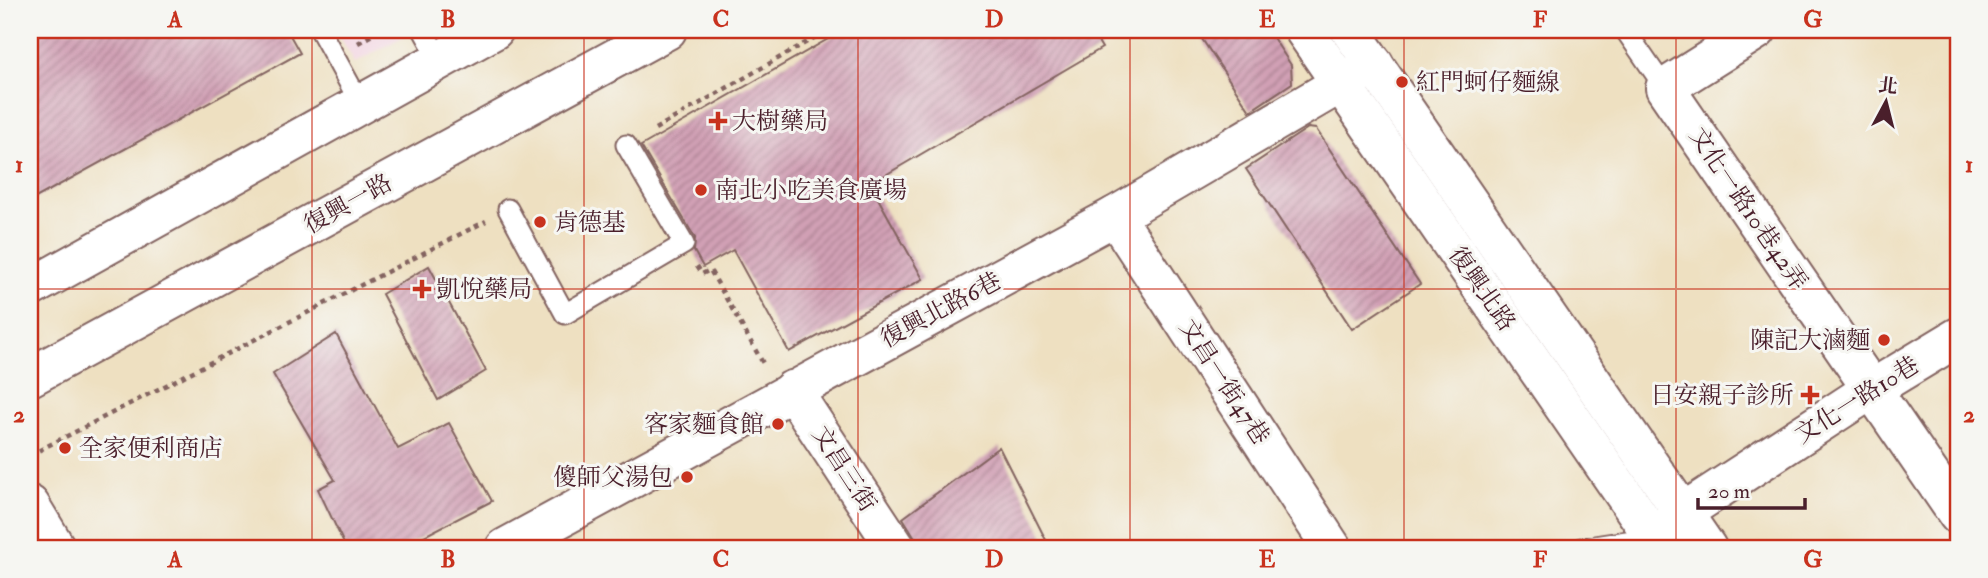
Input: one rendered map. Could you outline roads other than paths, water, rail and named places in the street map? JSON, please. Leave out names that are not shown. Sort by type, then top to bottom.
[{"type":"street","points":[[30,288],[360,103],[431,45],[494,30]]},
{"type":"street","name":"復興一路","points":[[30,377],[667,30]]},
{"type":"street","name":"復興北路","points":[[1304,30],[1657,542]]},
{"type":"street","name":"復興北路","points":[[1350,30],[1707,548]]},
{"type":"street","points":[[1665,88],[1757,30]]},
{"type":"street","name":"復興北路6巷","points":[[505,548],[1115,216],[1374,64]]},
{"type":"street","name":"文化一路10巷42弄","points":[[1665,88],[1958,514]]},
{"type":"street","name":"文昌一街47巷","points":[[1115,216],[1332,548]]},
{"type":"street","name":"文化一路10巷","points":[[1657,542],[1682,513],[1872,389],[1958,337]]},
{"type":"street","points":[[1546,382],[1577,360]]},
{"type":"street","name":"文昌三街","points":[[787,394],[896,548]]},
{"type":"street","points":[[30,505],[56,548]]},
{"type":"lane","points":[[320,30],[360,103]]},
{"type":"lane","name":"文化一路10巷42弄","points":[[1625,30],[1665,88]]},
{"type":"lane","points":[[508,209],[565,314],[684,244],[626,145]]},
{"type":"lane","points":[[1581,548],[1657,542]]},
{"type":"place","name":"紅門蚵仔麵線","points":[[1402,82]]},
{"type":"place","name":"大樹藥局","points":[[718,121]]},
{"type":"place","name":"南北小吃美食廣場","points":[[701,190]]},
{"type":"place","name":"肯德基","points":[[540,222]]},
{"type":"place","name":"凱悅藥局","points":[[422,289]]},
{"type":"place","name":"陳記大滷麵","points":[[1884,340]]},
{"type":"place","name":"日安親子診所","points":[[1810,395]]},
{"type":"place","name":"客家麵食館","points":[[778,424]]},
{"type":"place","name":"全家便利商店","points":[[65,448]]},
{"type":"place","name":"傻師父湯包","points":[[687,477]]}]
